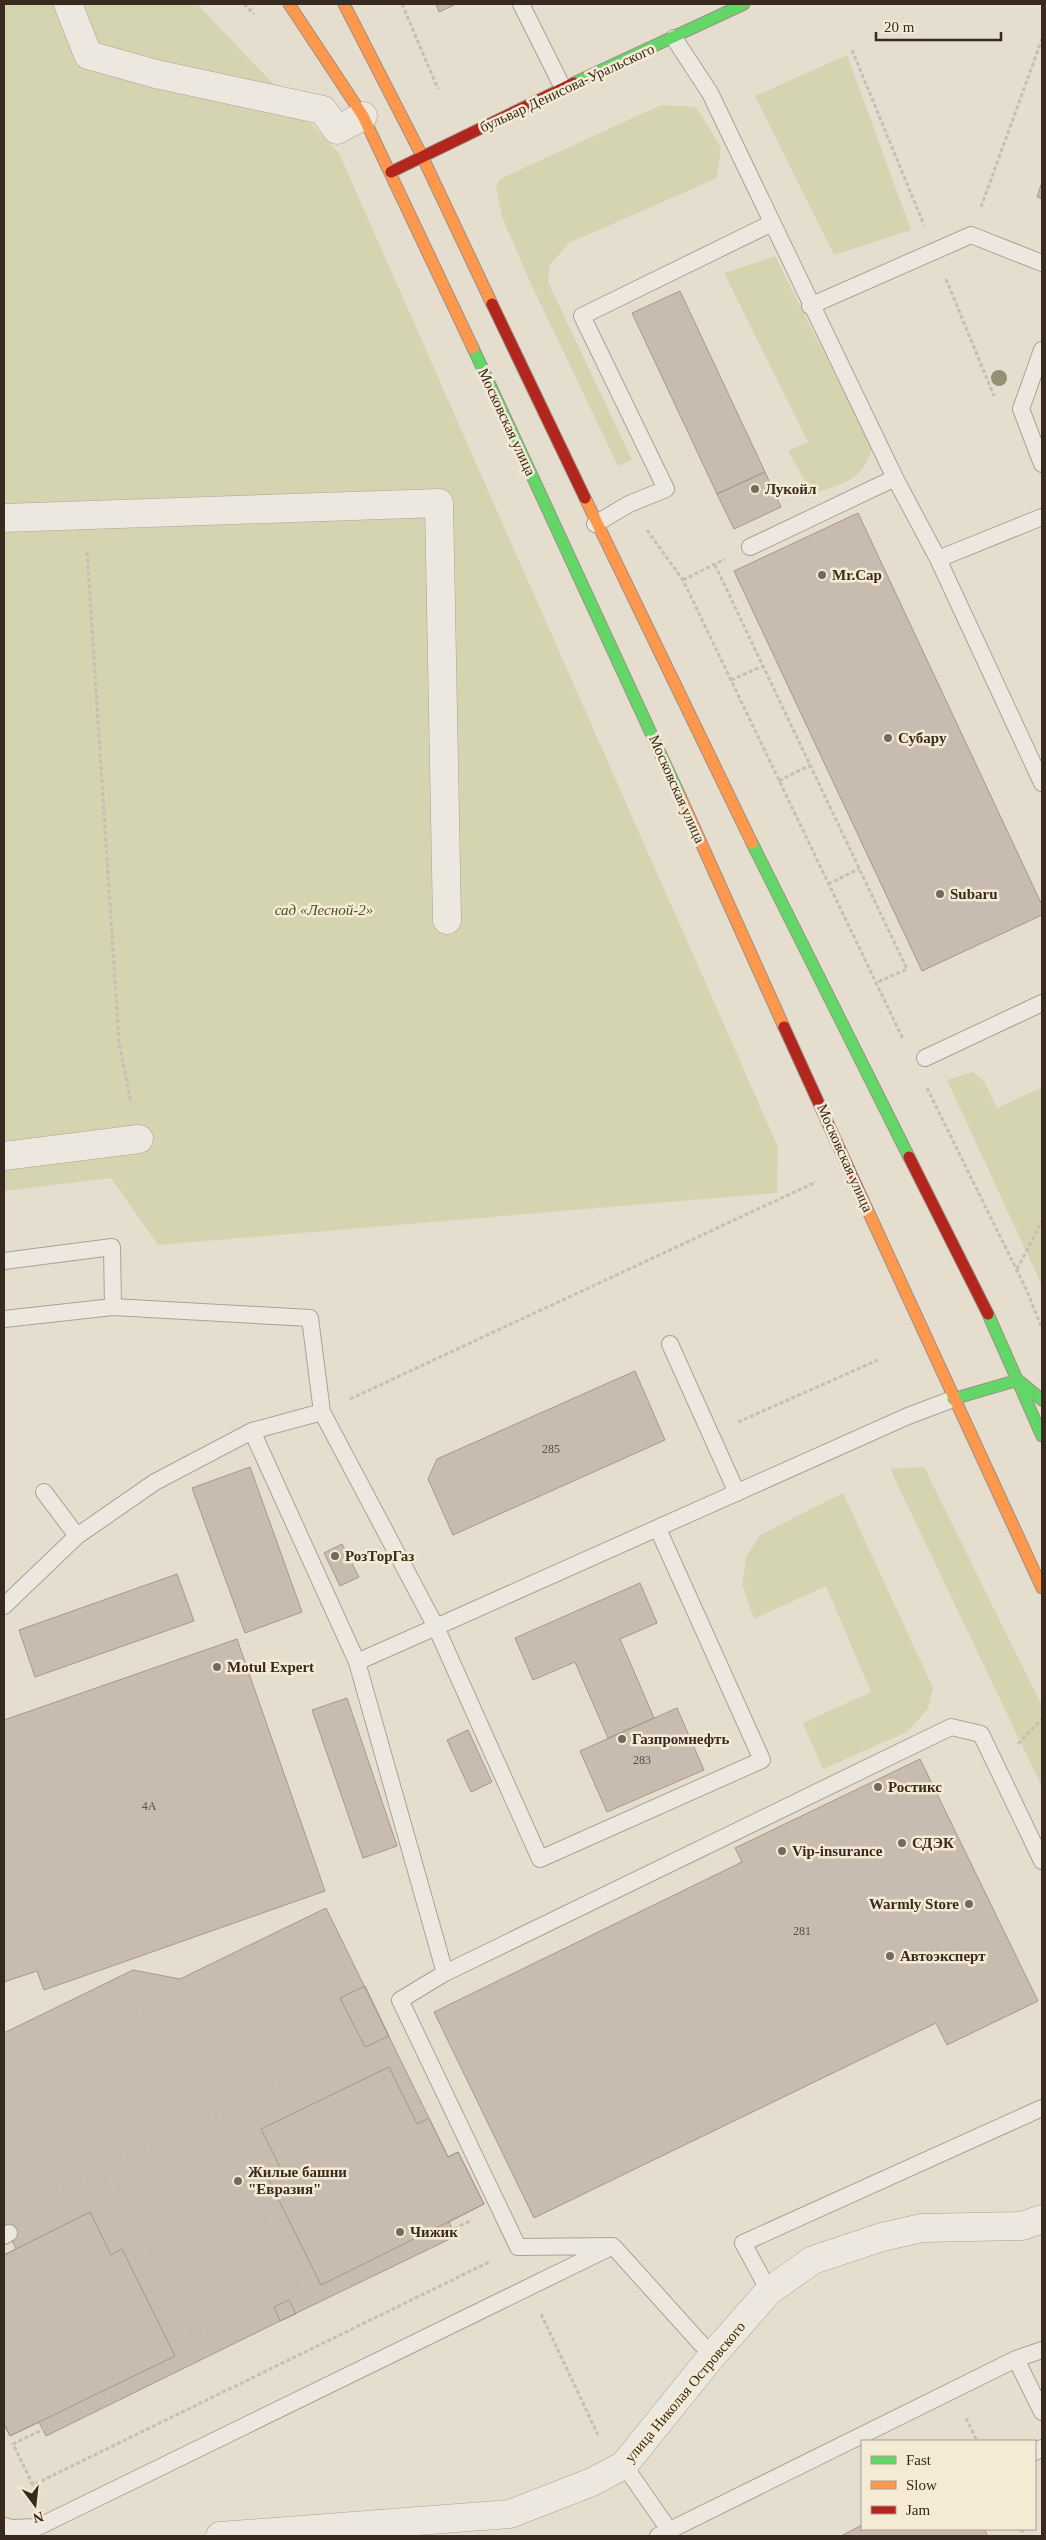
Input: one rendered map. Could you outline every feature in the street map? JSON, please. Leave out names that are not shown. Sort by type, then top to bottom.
[{"type":"main road","name":"Московская улица","points":[[289,4],[362,116],[391,172],[626,677],[953,1399],[1042,1588]]},
{"type":"main road","points":[[344,4],[422,156],[595,524],[704,749],[986,1309],[1042,1436]]},
{"type":"main road","name":"бульвар Денисова-Уральского","points":[[391,172],[563,88],[744,4]]},
{"type":"main road","points":[[953,1399],[1018,1380]]},
{"type":"main road","points":[[1018,1380],[1042,1400]]},
{"type":"street","points":[[68,4],[88,55],[156,74],[323,110],[336,130],[362,116]]},
{"type":"street","points":[[4,518],[439,503],[447,920]]},
{"type":"street","points":[[4,1156],[139,1139]]},
{"type":"street","name":"улица Николая Островского","points":[[220,2536],[510,2514],[592,2482],[624,2465],[712,2356],[769,2291],[813,2260],[882,2237],[922,2228],[1022,2226],[1042,2219]]},
{"type":"lane","points":[[520,4],[563,88]]},
{"type":"lane","points":[[674,38],[710,93],[810,306],[895,478],[938,559],[1042,783]]},
{"type":"lane","points":[[595,524],[628,504],[666,489],[582,316],[772,223]]},
{"type":"lane","points":[[810,306],[971,235],[1042,263]]},
{"type":"lane","points":[[1042,350],[1022,409],[1042,464]]},
{"type":"lane","points":[[750,547],[895,478]]},
{"type":"lane","points":[[938,559],[1042,516]]},
{"type":"lane","points":[[925,1058],[1042,1003]]},
{"type":"lane","points":[[4,1260],[112,1248],[113,1307]]},
{"type":"lane","points":[[4,1319],[113,1307],[310,1318],[322,1412],[436,1627],[540,1859],[762,1760],[658,1529]]},
{"type":"lane","points":[[670,1344],[737,1493]]},
{"type":"lane","points":[[357,1662],[953,1399]]},
{"type":"lane","points":[[4,1606],[77,1536],[155,1482],[252,1431],[322,1412]]},
{"type":"lane","points":[[252,1431],[357,1662],[445,1973]]},
{"type":"lane","points":[[44,1492],[77,1536]]},
{"type":"lane","points":[[712,2356],[613,2246],[518,2247],[400,2000],[445,1973],[951,1727],[980,1734],[1042,1861]]},
{"type":"lane","points":[[769,2291],[743,2243],[1042,2108]]},
{"type":"lane","points":[[4,2526],[12,2528],[38,2527],[613,2246]]},
{"type":"lane","points":[[624,2465],[664,2533],[1016,2359],[1042,2350]]},
{"type":"lane","points":[[1016,2359],[1042,2412]]},
{"type":"path","points":[[402,4],[438,89]]},
{"type":"path","points":[[971,235],[1042,39]]},
{"type":"path","points":[[852,50],[998,405]]},
{"type":"path","points":[[628,504],[683,580],[906,1046]]},
{"type":"path","points":[[84,516],[119,1042],[139,1139]]},
{"type":"path","points":[[683,580],[750,547]]},
{"type":"path","points":[[715,565],[907,969],[876,983]]},
{"type":"path","points":[[731,680],[763,666]]},
{"type":"path","points":[[779,781],[810,765]]},
{"type":"path","points":[[828,884],[859,868]]},
{"type":"path","points":[[924,1082],[1016,1270],[1042,1328]]},
{"type":"path","points":[[322,1412],[821,1180]]},
{"type":"path","points":[[1016,1270],[1042,1221]]},
{"type":"path","points":[[710,1434],[878,1360]]},
{"type":"path","points":[[4,2076],[296,1934],[352,2046],[21,2208]]},
{"type":"path","points":[[100,2002],[131,1993],[160,2000]]},
{"type":"path","points":[[218,2112],[310,2300],[453,2230]]},
{"type":"path","points":[[104,2168],[196,2355],[13,2444],[32,2485],[518,2247]]},
{"type":"path","points":[[4,2193],[13,2212]]},
{"type":"path","points":[[189,2342],[303,2286]]},
{"type":"path","points":[[528,2287],[598,2436],[624,2465]]},
{"type":"path","points":[[966,2418],[977,2440]]},
{"type":"green space","name":"сад «Лесной-2»","points":[[4,4],[197,4],[339,153],[778,1147],[777,1193],[158,1245],[111,1178],[4,1191]]},
{"type":"green space","points":[[847,55],[911,230],[834,255],[755,96]]},
{"type":"green space","points":[[661,105],[696,107],[721,147],[717,178],[569,243],[549,266],[548,282],[632,460],[618,466],[531,284],[502,217],[496,188],[500,179]]},
{"type":"green space","points":[[775,256],[872,448],[868,460],[857,475],[842,484],[812,494],[788,451],[808,442],[724,273]]},
{"type":"green space","points":[[973,1072],[984,1081],[997,1108],[1042,1087],[1042,1286],[947,1080]]},
{"type":"green space","points":[[924,1467],[1042,1706],[1042,1787],[890,1469]]},
{"type":"green space","points":[[843,1493],[933,1688],[928,1709],[907,1732],[823,1769],[803,1723],[871,1692],[826,1586],[754,1619],[742,1584],[746,1557],[760,1535]]},
{"type":"building","points":[[436,4],[456,4],[439,12]]},
{"type":"building","points":[[1042,182],[1042,199],[1037,197]]},
{"type":"building","points":[[680,291],[765,472],[717,494],[632,313]]},
{"type":"building","points":[[765,472],[781,507],[734,529],[717,494]]},
{"type":"building","name":"Субару","points":[[858,513],[1042,905],[1042,915],[922,971],[734,571]]},
{"type":"building","points":[[635,1371],[665,1440],[453,1535],[428,1479],[437,1459]]},
{"type":"building","points":[[250,1467],[302,1612],[245,1633],[192,1488]]},
{"type":"building","points":[[342,1544],[359,1577],[340,1586],[324,1553]]},
{"type":"building","points":[[177,1574],[194,1621],[35,1677],[19,1630]]},
{"type":"building","points":[[640,1583],[657,1623],[620,1639],[654,1718],[608,1738],[575,1662],[533,1680],[515,1638]]},
{"type":"building","points":[[237,1639],[325,1891],[44,1990],[37,1971],[4,1982],[4,1720]]},
{"type":"building","points":[[347,1698],[397,1846],[363,1858],[312,1710]]},
{"type":"building","points":[[677,1708],[704,1770],[607,1812],[580,1751]]},
{"type":"building","points":[[468,1730],[492,1782],[471,1792],[447,1740]]},
{"type":"building","points":[[920,1759],[1038,2001],[947,2045],[936,2023],[534,2218],[434,2012],[742,1862],[735,1848]]},
{"type":"building","name":"Жилые башни \"Евразия\"","points":[[326,1908],[448,2157],[458,2152],[484,2204],[449,2222],[456,2236],[46,2436],[39,2422],[10,2436],[4,2424],[4,2255],[16,2249],[4,2224],[4,2033],[133,1970],[180,1979]]},
{"type":"building","points":[[365,1986],[389,2036],[365,2047],[340,1998]]},
{"type":"building","points":[[389,2067],[417,2124],[429,2118],[448,2157],[458,2152],[484,2204],[321,2285],[267,2176],[281,2169],[261,2129]]},
{"type":"building","points":[[90,2212],[111,2255],[122,2249],[175,2356],[10,2436],[4,2424],[4,2255]]},
{"type":"building","points":[[289,2300],[296,2314],[280,2321],[274,2307]]},
{"type":"building","points":[[861,2526],[861,2530],[985,2530],[988,2536],[841,2536]]},
{"type":"traffic: fast","points":[[574,83],[744,4]]},
{"type":"traffic: fast","points":[[473,348],[680,796]]},
{"type":"traffic: fast","points":[[752,843],[909,1157]]},
{"type":"traffic: fast","points":[[988,1314],[1042,1436]]},
{"type":"traffic: fast","points":[[953,1399],[1018,1380],[1042,1400]]},
{"type":"traffic: slow","points":[[289,4],[363,116],[473,348]]},
{"type":"traffic: slow","points":[[344,4],[422,156],[492,304]]},
{"type":"traffic: slow","points":[[585,498],[752,843]]},
{"type":"traffic: slow","points":[[680,796],[784,1027]]},
{"type":"traffic: slow","points":[[862,1198],[1042,1588]]},
{"type":"traffic: jam","points":[[391,172],[574,83]]},
{"type":"traffic: jam","points":[[492,304],[585,498]]},
{"type":"traffic: jam","points":[[784,1027],[862,1198]]},
{"type":"traffic: jam","points":[[909,1157],[988,1314]]},
{"type":"place","name":"Лукойл","points":[[755,489]]},
{"type":"place","name":"Mr.Cap","points":[[822,575]]},
{"type":"place","name":"Субару","points":[[888,738]]},
{"type":"place","name":"Subaru","points":[[940,894]]},
{"type":"place","name":"РозТорГаз","points":[[335,1556]]},
{"type":"place","name":"Motul Expert","points":[[217,1667]]},
{"type":"place","name":"Газпромнефть","points":[[622,1739]]},
{"type":"place","name":"Ростикс","points":[[878,1787]]},
{"type":"place","name":"СДЭК","points":[[902,1843]]},
{"type":"place","name":"Vip-insurance","points":[[782,1851]]},
{"type":"place","name":"Warmly Store","points":[[969,1904]]},
{"type":"place","name":"Автоэксперт","points":[[890,1956]]},
{"type":"place","name":"Жилые башни \"Евразия\"","points":[[238,2181]]},
{"type":"place","name":"Чижик","points":[[400,2232]]}]
